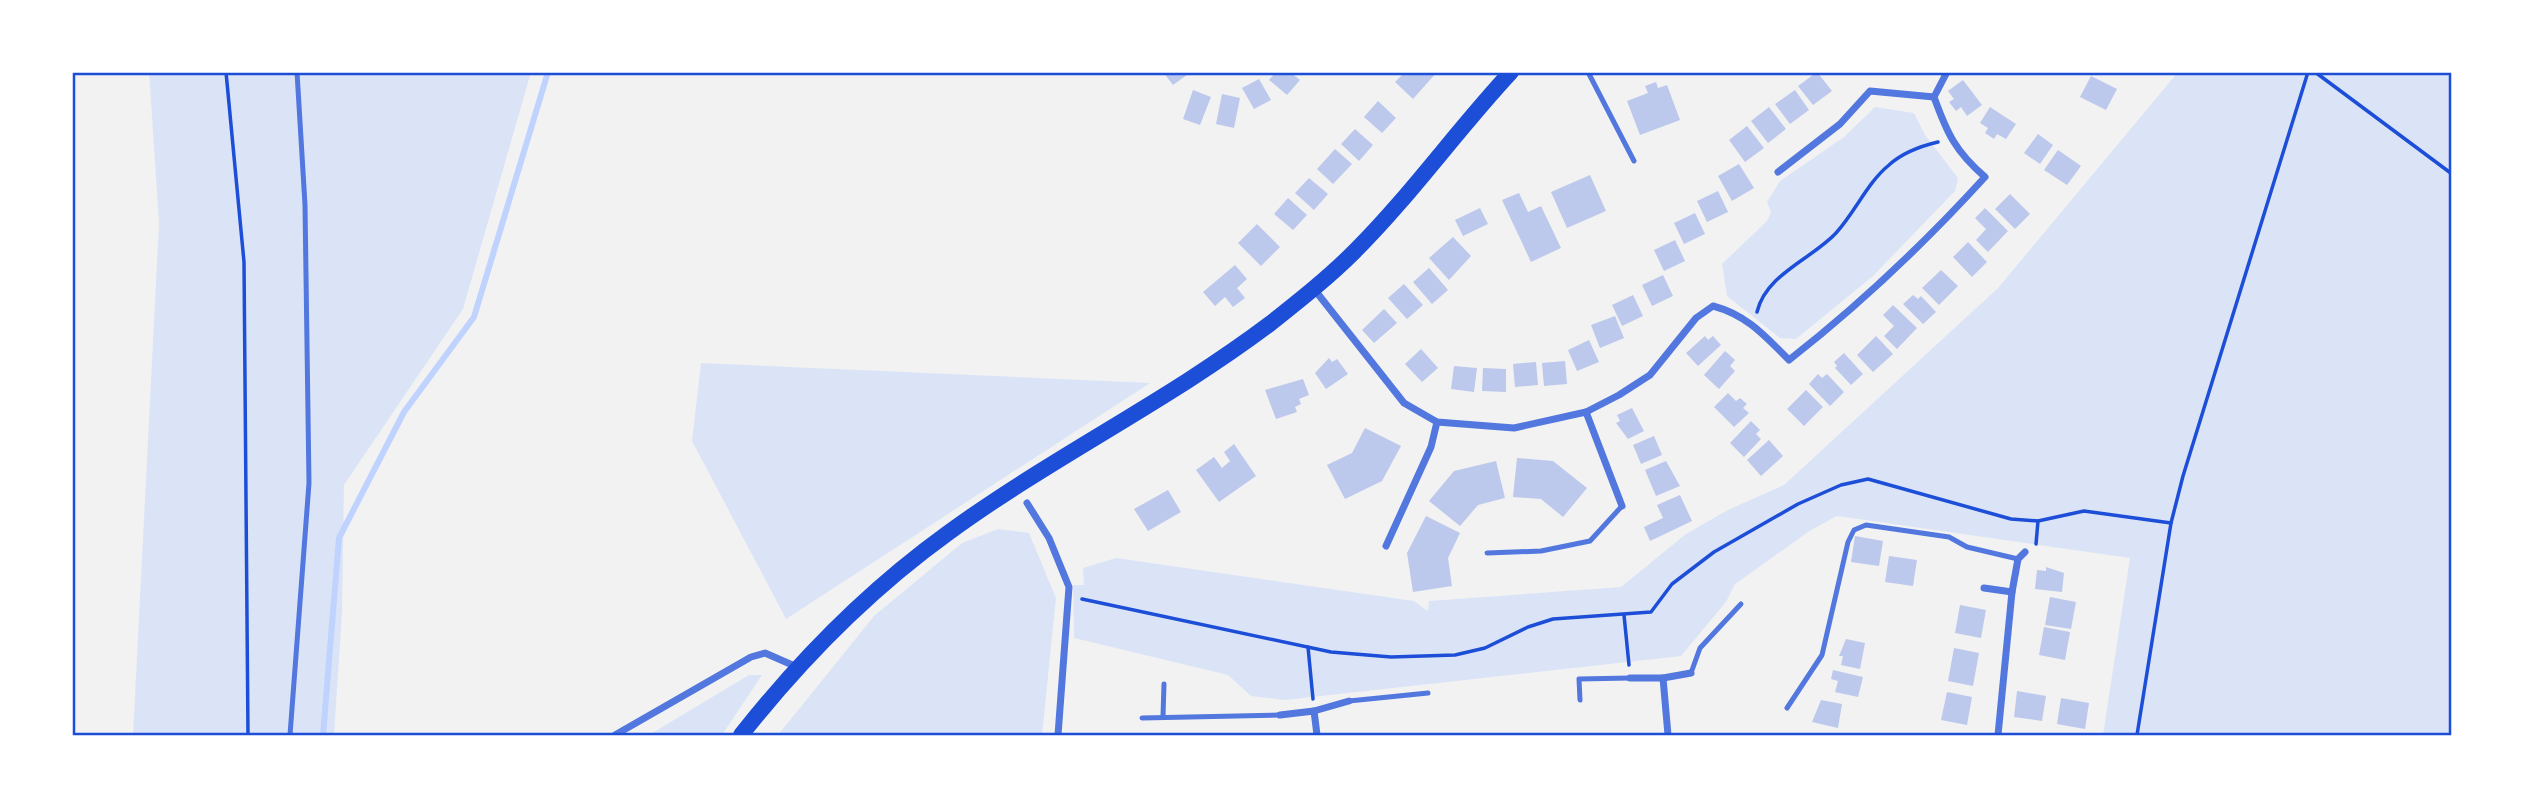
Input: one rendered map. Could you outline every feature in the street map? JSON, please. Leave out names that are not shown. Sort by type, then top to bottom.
[{"type":"highway","points":[[741,735],[797,667],[905,565],[950,531],[1209,366],[1314,289],[1392,212],[1511,72]]},
{"type":"street","points":[[1314,289],[1404,403],[1437,422],[1514,428],[1586,412],[1650,375],[1696,318],[1713,306],[1732,311],[1754,324],[1789,360],[1860,305],[1914,253],[1985,177],[1963,158],[1949,139],[1934,97],[1947,72]]},
{"type":"street","points":[[1778,172],[1840,124],[1870,91],[1934,97]]},
{"type":"street","points":[[1586,412],[1622,506]]},
{"type":"street","points":[[1386,546],[1432,447],[1437,422]]},
{"type":"street","points":[[1027,503],[1049,538],[1069,587],[1058,735]]},
{"type":"street","points":[[1998,735],[2012,592],[2018,559],[2025,552]]},
{"type":"street","points":[[1984,588],[2012,592]]},
{"type":"street","points":[[615,735],[751,657],[765,653],[797,667]]},
{"type":"street","points":[[1630,678],[1663,678],[1691,673]]},
{"type":"street","points":[[1663,678],[1668,735]]},
{"type":"street","points":[[1280,715],[1314,711],[1349,701]]},
{"type":"street","points":[[1314,711],[1317,735]]},
{"type":"lane","points":[[290,735],[309,483],[306,205],[297,72]]},
{"type":"lane","points":[[1588,72],[1634,161]]},
{"type":"lane","points":[[1487,553],[1541,551],[1590,541],[1622,506]]},
{"type":"lane","points":[[1787,709],[1822,655],[1848,542],[1854,530],[1866,525],[1949,537],[1967,547],[2018,559]]},
{"type":"lane","points":[[1691,673],[1700,648],[1741,604]]},
{"type":"lane","points":[[1580,700],[1579,679],[1630,678]]},
{"type":"lane","points":[[1163,716],[1164,684]]},
{"type":"lane","points":[[1349,701],[1429,692]]},
{"type":"lane","points":[[1142,718],[1280,715]]},
{"type":"path","points":[[226,72],[244,262],[248,735]]},
{"type":"path","points":[[2137,735],[2171,523],[2308,72]]},
{"type":"path","points":[[2315,72],[2452,174]]},
{"type":"path","points":[[1754,324],[1758,307],[1770,288],[1835,234],[1875,177],[1911,151],[1949,139]]},
{"type":"path","points":[[1069,595],[1308,647],[1391,657],[1455,655],[1485,648],[1528,627],[1553,619],[1624,615],[1630,678]]},
{"type":"path","points":[[1308,647],[1314,711]]},
{"type":"shaded area","points":[[149,72],[531,72],[463,309],[344,485],[342,612],[334,735],[133,735],[159,223]]},
{"type":"shaded area","points":[[2178,72],[2452,72],[2452,735],[2103,735],[2130,558],[1837,516],[1811,530],[1735,584],[1726,602],[1681,656],[1285,700],[1251,696],[1228,675],[1074,638],[1073,585],[1084,585],[1083,568],[1116,558],[1414,601],[1428,611],[1429,601],[1621,587],[1686,534],[1728,510],[1784,485],[1998,288]]},
{"type":"shaded area","points":[[1875,107],[1914,113],[1925,135],[1958,178],[1955,191],[1873,276],[1796,339],[1780,338],[1727,296],[1722,264],[1767,221],[1771,212],[1767,202],[1780,181],[1844,137]]},
{"type":"shaded area","points":[[701,363],[1150,383],[786,619],[692,441]]},
{"type":"shaded area","points":[[998,529],[1029,533],[1056,598],[1042,735],[778,735],[874,616],[962,543]]},
{"type":"shaded area","points":[[749,675],[762,675],[722,735],[649,735]]},
{"type":"building","points":[[1163,72],[1191,72],[1173,85]]},
{"type":"building","points":[[1276,72],[1290,72],[1300,80],[1287,95],[1269,80]]},
{"type":"building","points":[[1405,72],[1437,72],[1413,99],[1395,82]]},
{"type":"building","points":[[1817,72],[1832,91],[1813,105],[1798,86]]},
{"type":"building","points":[[2091,76],[2117,89],[2106,110],[2080,97]]},
{"type":"building","points":[[1259,79],[1271,100],[1254,109],[1242,88]]},
{"type":"building","points":[[1963,80],[1982,105],[1967,116],[1961,107],[1956,111],[1949,102],[1954,99],[1948,91]]},
{"type":"building","points":[[1656,82],[1658,88],[1667,85],[1680,120],[1640,135],[1627,101],[1648,93],[1645,86]]},
{"type":"building","points":[[1193,90],[1211,97],[1200,125],[1183,119]]},
{"type":"building","points":[[1795,90],[1809,110],[1790,124],[1775,104]]},
{"type":"building","points":[[1222,94],[1240,98],[1234,128],[1216,124]]},
{"type":"building","points":[[1378,101],[1396,118],[1382,133],[1364,117]]},
{"type":"building","points":[[1769,107],[1786,129],[1768,143],[1751,121]]},
{"type":"building","points":[[1990,107],[2016,124],[2006,139],[1997,134],[1994,139],[1985,133],[1988,128],[1980,123]]},
{"type":"building","points":[[1747,126],[1764,148],[1745,162],[1729,140]]},
{"type":"building","points":[[1355,129],[1373,145],[1359,161],[1341,144]]},
{"type":"building","points":[[2038,134],[2053,145],[2040,164],[2024,153]]},
{"type":"building","points":[[1335,149],[1352,164],[1333,184],[1317,169]]},
{"type":"building","points":[[2058,150],[2081,166],[2067,185],[2044,170]]},
{"type":"building","points":[[1739,164],[1754,188],[1732,201],[1718,176]]},
{"type":"building","points":[[1590,175],[1606,211],[1567,228],[1551,192]]},
{"type":"building","points":[[1309,178],[1328,194],[1314,210],[1295,193]]},
{"type":"building","points":[[1718,191],[1728,212],[1707,222],[1697,201]]},
{"type":"building","points":[[1519,193],[1528,212],[1541,206],[1561,248],[1531,262],[1502,200]]},
{"type":"building","points":[[2010,194],[2030,214],[2015,229],[1995,209]]},
{"type":"building","points":[[1288,198],[1307,215],[1293,230],[1274,214]]},
{"type":"building","points":[[1480,208],[1488,224],[1463,236],[1455,220]]},
{"type":"building","points":[[1985,208],[2008,231],[1988,252],[1976,240],[1986,229],[1975,218]]},
{"type":"building","points":[[1695,213],[1705,234],[1684,244],[1674,223]]},
{"type":"building","points":[[1257,224],[1280,247],[1261,266],[1238,243]]},
{"type":"building","points":[[1453,237],[1471,256],[1449,280],[1429,258]]},
{"type":"building","points":[[1675,240],[1685,261],[1664,271],[1654,250]]},
{"type":"building","points":[[1968,242],[1987,262],[1972,277],[1953,257]]},
{"type":"building","points":[[1235,265],[1247,279],[1237,288],[1245,298],[1233,307],[1225,297],[1215,306],[1203,292]]},
{"type":"building","points":[[1429,268],[1448,290],[1432,304],[1413,282]]},
{"type":"building","points":[[1941,270],[1958,286],[1939,305],[1922,288]]},
{"type":"building","points":[[1663,275],[1673,296],[1652,306],[1642,285]]},
{"type":"building","points":[[1404,284],[1423,305],[1407,319],[1388,298]]},
{"type":"building","points":[[1633,295],[1643,316],[1622,326],[1612,305]]},
{"type":"building","points":[[1913,295],[1918,299],[1921,296],[1936,312],[1923,324],[1903,304]]},
{"type":"building","points":[[1893,305],[1917,328],[1897,349],[1884,336],[1894,326],[1883,315]]},
{"type":"building","points":[[1384,309],[1397,323],[1374,343],[1362,330]]},
{"type":"building","points":[[1615,316],[1624,338],[1600,348],[1591,325]]},
{"type":"building","points":[[1705,336],[1708,340],[1713,336],[1721,345],[1698,366],[1686,353]]},
{"type":"building","points":[[1876,336],[1893,354],[1873,372],[1857,355]]},
{"type":"building","points":[[1589,340],[1599,362],[1577,371],[1568,350]]},
{"type":"building","points":[[1421,349],[1438,368],[1422,382],[1405,364]]},
{"type":"building","points":[[1725,351],[1735,360],[1730,366],[1735,371],[1719,389],[1704,375]]},
{"type":"building","points":[[1844,353],[1863,374],[1851,385],[1835,368],[1837,366],[1834,362]]},
{"type":"building","points":[[1329,358],[1332,362],[1337,359],[1348,374],[1326,389],[1315,373]]},
{"type":"building","points":[[1565,361],[1567,384],[1544,386],[1542,363]]},
{"type":"building","points":[[1536,362],[1538,385],[1515,387],[1513,364]]},
{"type":"building","points":[[1454,366],[1477,368],[1474,392],[1451,389]]},
{"type":"building","points":[[1483,368],[1506,369],[1506,392],[1482,391]]},
{"type":"building","points":[[1818,374],[1822,378],[1827,374],[1844,392],[1830,406],[1809,384]]},
{"type":"building","points":[[1303,379],[1309,395],[1299,399],[1301,404],[1295,407],[1297,412],[1276,419],[1265,390]]},
{"type":"building","points":[[1806,390],[1823,407],[1804,426],[1787,409]]},
{"type":"building","points":[[1728,393],[1736,401],[1740,398],[1747,404],[1743,408],[1749,413],[1734,427],[1714,407]]},
{"type":"building","points":[[1632,408],[1644,431],[1628,439],[1616,423],[1620,421],[1617,415]]},
{"type":"building","points":[[1751,421],[1760,430],[1756,434],[1761,439],[1744,457],[1730,443]]},
{"type":"building","points":[[1365,428],[1401,446],[1382,481],[1345,499],[1327,465],[1352,453]]},
{"type":"building","points":[[1654,436],[1662,455],[1641,464],[1633,445]]},
{"type":"building","points":[[1769,440],[1783,456],[1761,476],[1747,460]]},
{"type":"building","points":[[1234,444],[1256,476],[1219,502],[1196,470],[1214,457],[1222,468],[1230,461],[1224,452]]},
{"type":"building","points":[[1517,458],[1553,461],[1587,488],[1563,517],[1541,499],[1513,497]]},
{"type":"building","points":[[1496,461],[1505,498],[1478,505],[1460,526],[1429,501],[1454,471]]},
{"type":"building","points":[[1666,461],[1680,486],[1656,496],[1645,470]]},
{"type":"building","points":[[1168,490],[1181,512],[1148,531],[1134,509]]},
{"type":"building","points":[[1680,495],[1692,521],[1650,541],[1644,527],[1663,518],[1657,505]]},
{"type":"building","points":[[1426,516],[1460,533],[1448,558],[1452,586],[1413,592],[1407,553]]},
{"type":"building","points":[[1855,536],[1883,541],[1879,566],[1851,562]]},
{"type":"building","points":[[1889,556],[1917,560],[1913,586],[1885,582]]},
{"type":"building","points":[[2046,567],[2064,573],[2062,592],[2035,589],[2037,570],[2046,571]]},
{"type":"building","points":[[2050,597],[2076,602],[2071,629],[2045,625]]},
{"type":"building","points":[[1960,605],[1986,610],[1981,638],[1955,633]]},
{"type":"building","points":[[2044,627],[2070,632],[2065,660],[2039,655]]},
{"type":"building","points":[[1846,639],[1865,643],[1860,669],[1841,665],[1843,656],[1839,656]]},
{"type":"building","points":[[1954,648],[1979,653],[1973,686],[1948,681]]},
{"type":"building","points":[[1833,670],[1863,677],[1858,697],[1835,692],[1838,681],[1831,679]]},
{"type":"building","points":[[2017,691],[2046,696],[2042,721],[2014,717]]},
{"type":"building","points":[[1947,692],[1972,697],[1967,725],[1941,720]]},
{"type":"building","points":[[2061,698],[2089,703],[2085,729],[2057,724]]},
{"type":"building","points":[[1821,700],[1842,704],[1838,728],[1812,722]]},
{"type":"waterway","points":[[323,735],[339,538],[404,412],[474,317],[548,72]]}]
